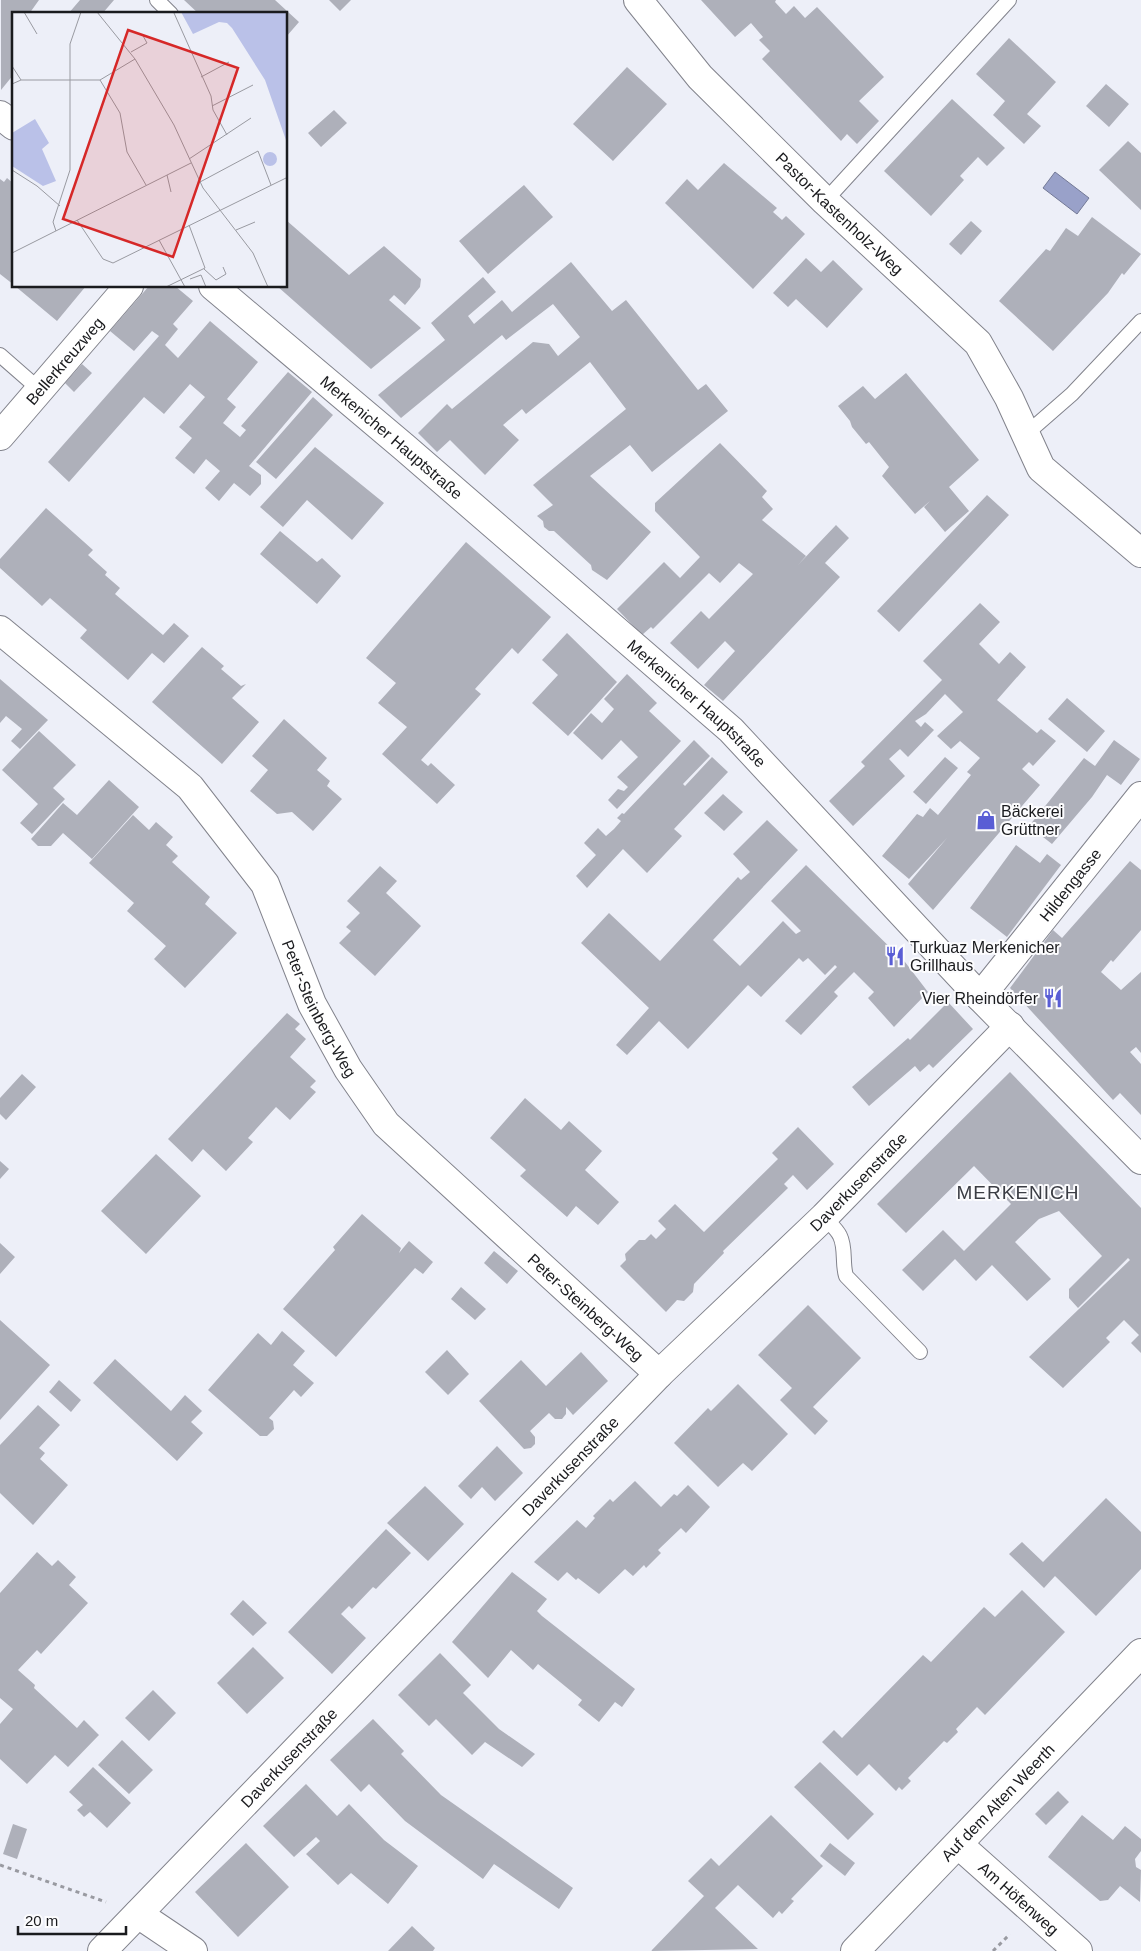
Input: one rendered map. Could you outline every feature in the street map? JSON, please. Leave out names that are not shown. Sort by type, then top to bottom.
[{"type":"street","name":"Pastor-Kastenholz-Weg","points":[[638,0],[700,77],[825,202],[978,343],[1009,398],[1041,468],[1141,553]]},
{"type":"street","points":[[0,115],[12,124]]},
{"type":"street","name":"Bellerkreuzweg","points":[[0,436],[127,288]]},
{"type":"street","name":"Merkenicher Hauptstraße","points":[[214,288],[412,453],[731,730],[980,997],[1141,1160]]},
{"type":"street","name":"Peter-Steinberg-Weg","points":[[0,630],[190,787],[265,884],[312,1004],[348,1068],[386,1124],[659,1374]]},
{"type":"street","name":"Hildengasse","points":[[980,997],[1141,796]]},
{"type":"street","name":"Daverkusenstraße","points":[[102,1951],[659,1374],[824,1217],[1010,1026]]},
{"type":"street","name":"Auf dem Alten Weerth","points":[[855,1951],[1141,1653]]},
{"type":"street","name":"Am Höfenweg","points":[[958,1845],[1078,1951]]},
{"type":"street","points":[[138,1914],[193,1951]]},
{"type":"lane","points":[[157,0],[169,12]]},
{"type":"lane","points":[[825,202],[1008,0]]},
{"type":"lane","points":[[1025,435],[1072,394],[1141,321]]},
{"type":"lane","points":[[0,355],[40,390]]},
{"type":"lane","points":[[824,1217],[840,1235],[846,1276],[920,1352]]},
{"type":"path","points":[[0,1865],[138,1914]]},
{"type":"water","points":[[1055,172],[1089,198],[1077,214],[1043,188]]},
{"type":"building","points":[[1,0],[39,0],[30,12],[12,12],[12,76],[1,90]]},
{"type":"building","points":[[80,0],[114,0],[104,12],[70,12]]},
{"type":"building","points":[[184,0],[275,0],[299,22],[288,35],[288,12],[197,12]]},
{"type":"building","points":[[329,0],[351,0],[340,11]]},
{"type":"building","points":[[701,0],[776,0],[775,2],[786,14],[794,6],[805,18],[817,7],[884,77],[859,101],[879,121],[857,144],[847,134],[841,141],[762,59],[770,51],[759,40],[763,37],[751,23],[735,37]]},
{"type":"building","points":[[1009,38],[1056,82],[1027,114],[1041,126],[1024,144],[993,115],[1005,101],[976,74]]},
{"type":"building","points":[[627,67],[667,104],[613,161],[573,124]]},
{"type":"building","points":[[1106,84],[1129,104],[1109,127],[1086,106]]},
{"type":"building","points":[[952,99],[1005,148],[987,166],[978,157],[960,176],[964,180],[931,216],[884,171]]},
{"type":"building","points":[[334,110],[347,123],[321,147],[308,133]]},
{"type":"building","points":[[1128,141],[1141,153],[1141,210],[1099,170]]},
{"type":"building","points":[[724,163],[777,208],[773,212],[782,220],[786,216],[805,234],[753,289],[665,203],[687,179],[698,190]]},
{"type":"building","points":[[7,178],[12,182],[12,283],[0,274],[0,179],[4,182]]},
{"type":"building","points":[[524,185],[553,217],[488,274],[459,241]]},
{"type":"building","points":[[1092,217],[1141,254],[1124,275],[1122,273],[1108,293],[1053,351],[999,301],[1046,249],[1050,251],[1066,228],[1078,236]]},
{"type":"building","points":[[971,221],[982,231],[961,255],[949,244]]},
{"type":"building","points":[[288,222],[349,275],[384,246],[421,279],[420,287],[405,305],[394,295],[389,300],[421,328],[371,369],[279,288],[288,288]]},
{"type":"building","points":[[806,258],[821,272],[833,260],[863,289],[827,328],[796,299],[788,307],[773,293]]},
{"type":"building","points":[[571,262],[612,311],[626,300],[698,390],[706,384],[728,411],[652,472],[630,445],[590,476],[651,532],[607,580],[592,570],[591,565],[554,531],[549,531],[544,527],[543,521],[537,516],[553,505],[533,485],[626,409],[590,362],[526,414],[522,409],[503,425],[519,440],[485,475],[450,440],[437,452],[418,433],[447,404],[452,409],[533,342],[549,344],[558,356],[580,337],[553,304],[506,340],[502,335],[401,418],[378,395],[445,340],[431,323],[483,277],[496,292],[468,316],[474,324],[502,300],[512,312]]},
{"type":"building","points":[[17,288],[84,288],[57,321]]},
{"type":"building","points":[[147,288],[177,288],[193,301],[173,324],[178,329],[165,345],[178,358],[210,321],[258,362],[227,399],[236,407],[223,423],[240,437],[246,430],[241,426],[288,372],[312,392],[249,466],[261,475],[261,484],[250,496],[234,483],[219,501],[205,488],[220,471],[206,459],[194,474],[175,458],[192,438],[179,427],[205,397],[190,384],[164,414],[144,397],[69,482],[48,462],[159,336],[152,331],[134,351],[110,331]]},
{"type":"building","points":[[82,364],[92,373],[74,392],[65,383]]},
{"type":"building","points":[[906,373],[979,460],[949,487],[969,511],[945,532],[924,507],[930,501],[915,514],[882,476],[889,467],[869,442],[866,444],[838,406],[863,386],[875,399]]},
{"type":"building","points":[[313,397],[333,415],[276,479],[256,462]]},
{"type":"building","points":[[720,443],[767,491],[762,497],[773,509],[762,520],[806,556],[798,565],[836,525],[849,538],[825,563],[840,577],[723,701],[704,685],[735,651],[725,641],[698,669],[670,643],[701,611],[709,619],[753,574],[739,563],[720,583],[709,573],[653,629],[651,627],[642,635],[617,609],[664,562],[680,578],[700,557],[655,511],[655,503]]},
{"type":"building","points":[[315,447],[384,503],[352,540],[307,500],[283,527],[260,507]]},
{"type":"building","points":[[987,495],[1009,515],[899,632],[877,611]]},
{"type":"building","points":[[46,508],[93,550],[88,555],[107,572],[105,575],[120,588],[115,594],[163,635],[174,623],[189,636],[164,663],[152,653],[128,680],[80,638],[87,630],[50,598],[42,606],[0,568],[0,559]]},
{"type":"building","points":[[280,531],[317,562],[322,558],[341,576],[317,604],[260,554]]},
{"type":"building","points":[[466,542],[551,617],[518,654],[512,648],[475,689],[481,694],[421,760],[428,766],[431,763],[455,785],[437,804],[382,754],[407,727],[378,703],[396,683],[366,658]]},
{"type":"building","points":[[980,603],[1000,622],[979,644],[999,664],[1010,652],[1026,667],[997,700],[1037,733],[1041,729],[1056,741],[1033,766],[1029,762],[1022,769],[1040,785],[933,910],[908,884],[947,838],[909,879],[882,856],[917,814],[923,817],[930,808],[938,815],[971,775],[967,772],[980,758],[960,741],[951,749],[937,736],[963,712],[945,694],[926,714],[915,721],[921,727],[925,722],[934,730],[908,757],[900,749],[889,759],[905,776],[853,826],[829,801],[865,766],[861,762],[942,680],[923,661]]},
{"type":"building","points":[[567,633],[617,682],[568,736],[532,703],[558,675],[542,660]]},
{"type":"building","points":[[202,647],[224,666],[221,669],[241,686],[246,684],[232,698],[259,722],[222,764],[152,702]]},
{"type":"building","points":[[627,674],[657,703],[649,711],[681,741],[617,809],[608,800],[618,789],[624,791],[628,787],[617,777],[638,757],[621,740],[602,760],[573,733],[591,713],[602,723],[614,709],[604,699]]},
{"type":"building","points":[[0,679],[48,720],[20,749],[11,741],[22,729],[6,716],[0,723]]},
{"type":"building","points":[[1067,698],[1105,731],[1087,752],[1048,719]]},
{"type":"building","points":[[284,719],[327,758],[317,770],[330,781],[327,786],[342,799],[313,831],[292,812],[277,814],[250,791],[268,770],[252,756]]},
{"type":"building","points":[[39,731],[76,765],[53,788],[65,799],[32,834],[20,823],[38,804],[2,770]]},
{"type":"building","points":[[694,740],[710,756],[683,784],[685,786],[712,757],[728,772],[674,829],[682,836],[647,873],[623,849],[587,888],[576,876],[596,855],[584,843],[598,828],[606,836],[614,829],[621,821],[617,818],[622,813],[624,814]]},
{"type":"building","points":[[1114,740],[1140,759],[1121,785],[1107,775],[1092,797],[1052,844],[1029,826],[1084,758],[1095,766]]},
{"type":"building","points":[[945,757],[958,768],[926,804],[913,792]]},
{"type":"building","points":[[109,780],[139,807],[92,859],[63,833],[51,846],[38,846],[31,839],[63,803],[77,815]]},
{"type":"building","points":[[723,794],[743,812],[724,831],[704,813]]},
{"type":"building","points":[[133,815],[149,830],[156,822],[173,837],[166,845],[178,856],[172,862],[210,897],[205,904],[237,933],[185,988],[154,959],[166,946],[127,911],[134,903],[89,863]]},
{"type":"building","points":[[767,820],[798,850],[713,940],[740,966],[783,921],[796,934],[801,931],[771,901],[806,865],[905,962],[928,992],[894,1027],[868,998],[874,992],[854,972],[834,992],[838,996],[801,1035],[785,1021],[837,967],[835,965],[825,975],[808,958],[803,962],[799,958],[761,997],[748,985],[688,1049],[659,1021],[627,1055],[616,1045],[649,1008],[581,943],[609,913],[660,961],[738,877],[741,880],[750,872],[733,854]]},
{"type":"building","points":[[1016,845],[1040,863],[1047,854],[1061,865],[1007,937],[970,908]]},
{"type":"building","points":[[1130,861],[1141,870],[1141,930],[1113,962],[1111,960],[1101,972],[1121,990],[1141,972],[1141,1053],[1136,1047],[1130,1052],[1141,1064],[1141,1115],[1120,1093],[1113,1100],[1010,988],[1053,930],[1062,938]]},
{"type":"building","points":[[380,866],[397,881],[386,893],[421,926],[375,976],[339,943],[351,931],[346,927],[360,913],[347,901]]},
{"type":"building","points":[[948,1002],[973,1029],[933,1068],[929,1064],[920,1072],[915,1066],[869,1106],[852,1087],[908,1038],[910,1040]]},
{"type":"building","points":[[287,1013],[300,1024],[295,1029],[306,1039],[290,1057],[316,1081],[310,1087],[316,1092],[290,1120],[276,1107],[248,1138],[253,1142],[226,1171],[203,1149],[192,1162],[168,1139]]},
{"type":"building","points":[[1010,1072],[1141,1208],[1141,1353],[1131,1343],[1139,1335],[1124,1320],[1106,1338],[1110,1342],[1063,1388],[1029,1357],[1130,1260],[1128,1258],[1078,1308],[1069,1298],[1069,1289],[1102,1256],[1059,1211],[1039,1219],[1015,1242],[1051,1279],[1027,1301],[992,1265],[976,1281],[955,1259],[923,1291],[902,1270],[943,1230],[964,1251],[1011,1204],[974,1166],[906,1233],[877,1204]]},
{"type":"building","points":[[22,1074],[36,1087],[6,1120],[0,1114],[0,1098]]},
{"type":"building","points":[[525,1098],[561,1130],[569,1121],[602,1151],[585,1170],[619,1202],[598,1225],[576,1206],[567,1217],[520,1176],[526,1170],[490,1138]]},
{"type":"building","points":[[798,1127],[834,1164],[807,1190],[793,1175],[784,1184],[788,1188],[723,1251],[724,1253],[694,1284],[693,1292],[684,1301],[677,1300],[666,1312],[620,1266],[626,1260],[625,1254],[639,1240],[645,1240],[651,1234],[656,1239],[666,1229],[658,1221],[675,1204],[704,1232],[778,1159],[772,1153]]},
{"type":"building","points":[[156,1154],[201,1196],[146,1254],[101,1211]]},
{"type":"building","points":[[0,1161],[9,1169],[0,1179]]},
{"type":"building","points":[[362,1214],[401,1248],[399,1253],[409,1241],[433,1262],[423,1274],[415,1268],[336,1357],[283,1309],[335,1250],[333,1247]]},
{"type":"building","points":[[0,1243],[15,1257],[0,1274]]},
{"type":"building","points":[[494,1251],[518,1271],[507,1284],[484,1263]]},
{"type":"building","points":[[461,1287],[486,1309],[475,1320],[451,1299]]},
{"type":"building","points":[[808,1305],[861,1358],[813,1407],[828,1421],[815,1435],[780,1400],[792,1388],[758,1355]]},
{"type":"building","points":[[0,1320],[50,1365],[0,1420]]},
{"type":"building","points":[[282,1331],[305,1351],[293,1365],[314,1383],[301,1397],[294,1390],[269,1418],[273,1421],[274,1429],[267,1436],[260,1436],[208,1390],[258,1333],[271,1345]]},
{"type":"building","points":[[447,1350],[469,1374],[448,1395],[425,1372]]},
{"type":"building","points":[[581,1352],[608,1381],[573,1415],[566,1407],[566,1414],[562,1419],[555,1419],[549,1413],[530,1431],[535,1437],[535,1444],[531,1448],[524,1449],[479,1401],[521,1360],[546,1386]]},
{"type":"building","points":[[115,1359],[171,1411],[185,1395],[202,1411],[191,1422],[203,1433],[177,1461],[93,1383]]},
{"type":"building","points":[[59,1380],[81,1400],[71,1412],[49,1392]]},
{"type":"building","points":[[738,1384],[788,1434],[752,1471],[743,1463],[718,1487],[674,1443],[708,1408],[711,1411]]},
{"type":"building","points":[[38,1405],[60,1425],[39,1448],[45,1453],[40,1459],[68,1485],[33,1525],[0,1493],[0,1445]]},
{"type":"building","points":[[497,1446],[523,1473],[495,1501],[482,1487],[471,1499],[458,1486]]},
{"type":"building","points":[[635,1481],[661,1507],[674,1494],[677,1496],[688,1485],[710,1507],[686,1533],[681,1528],[658,1550],[661,1553],[646,1568],[644,1565],[633,1576],[625,1569],[599,1594],[567,1572],[558,1581],[534,1562],[577,1520],[586,1528],[595,1518],[593,1516],[610,1499],[613,1502]]},
{"type":"building","points":[[425,1486],[464,1524],[428,1561],[387,1523]]},
{"type":"building","points":[[1106,1498],[1141,1532],[1141,1569],[1096,1616],[1055,1576],[1044,1588],[1009,1554],[1022,1542],[1043,1562]]},
{"type":"building","points":[[386,1529],[411,1553],[376,1589],[373,1587],[352,1609],[349,1606],[341,1614],[366,1638],[332,1674],[288,1632]]},
{"type":"building","points":[[37,1552],[52,1566],[58,1560],[76,1577],[69,1585],[88,1603],[41,1654],[37,1650],[18,1670],[35,1685],[34,1688],[77,1728],[84,1720],[99,1735],[68,1767],[55,1755],[27,1784],[0,1759],[0,1724],[13,1709],[0,1698],[0,1593]]},
{"type":"building","points":[[512,1572],[547,1599],[537,1611],[542,1616],[635,1689],[622,1707],[615,1702],[599,1722],[578,1705],[582,1700],[538,1664],[533,1670],[511,1650],[488,1678],[452,1642]]},
{"type":"building","points":[[1022,1590],[1065,1632],[985,1715],[977,1707],[956,1729],[958,1732],[947,1743],[944,1741],[908,1778],[911,1781],[902,1790],[899,1787],[896,1791],[869,1764],[857,1776],[822,1742],[834,1730],[842,1738],[923,1655],[931,1662],[984,1607],[995,1617]]},
{"type":"building","points":[[243,1600],[267,1623],[253,1636],[230,1614]]},
{"type":"building","points":[[253,1647],[284,1678],[247,1714],[217,1683]]},
{"type":"building","points":[[440,1653],[471,1685],[463,1693],[499,1729],[535,1754],[522,1767],[485,1742],[472,1755],[436,1719],[429,1726],[398,1695]]},
{"type":"building","points":[[153,1690],[176,1713],[149,1741],[125,1718]]},
{"type":"building","points":[[373,1719],[404,1751],[401,1754],[441,1795],[573,1888],[559,1909],[494,1864],[483,1879],[405,1821],[369,1784],[361,1792],[330,1760]]},
{"type":"building","points":[[122,1740],[153,1770],[129,1794],[98,1765]]},
{"type":"building","points":[[820,1762],[874,1814],[848,1840],[794,1787]]},
{"type":"building","points":[[93,1767],[131,1803],[107,1828],[90,1812],[84,1817],[77,1810],[83,1805],[69,1792]]},
{"type":"building","points":[[306,1784],[337,1816],[349,1804],[384,1840],[418,1866],[388,1904],[351,1873],[338,1885],[306,1854],[320,1841],[316,1837],[294,1857],[263,1826]]},
{"type":"building","points":[[1058,1791],[1069,1802],[1046,1825],[1035,1814]]},
{"type":"building","points":[[771,1815],[823,1866],[791,1899],[794,1901],[782,1914],[779,1911],[773,1918],[738,1885],[715,1908],[758,1949],[651,1951],[704,1896],[688,1881],[711,1858],[719,1866]]},
{"type":"building","points":[[1082,1815],[1113,1840],[1125,1826],[1141,1839],[1141,1851],[1135,1859],[1136,1867],[1141,1870],[1140,1902],[1120,1886],[1108,1900],[1100,1901],[1048,1857]]},
{"type":"building","points":[[13,1824],[27,1829],[17,1859],[3,1854]]},
{"type":"building","points":[[246,1843],[289,1887],[238,1937],[195,1892]]},
{"type":"building","points":[[830,1843],[855,1863],[845,1876],[820,1856]]},
{"type":"building","points":[[412,1926],[435,1948],[433,1951],[388,1951]]},
{"type":"place","name":"Bäckerei Grüttner","points":[[986,820]]},
{"type":"place","name":"Turkuaz Merkenicher Grillhaus","points":[[895,956]]},
{"type":"place","name":"Vier Rheindörfer","points":[[1053,998]]},
{"type":"district","name":"MERKENICH","points":[[1018,1192]]}]
